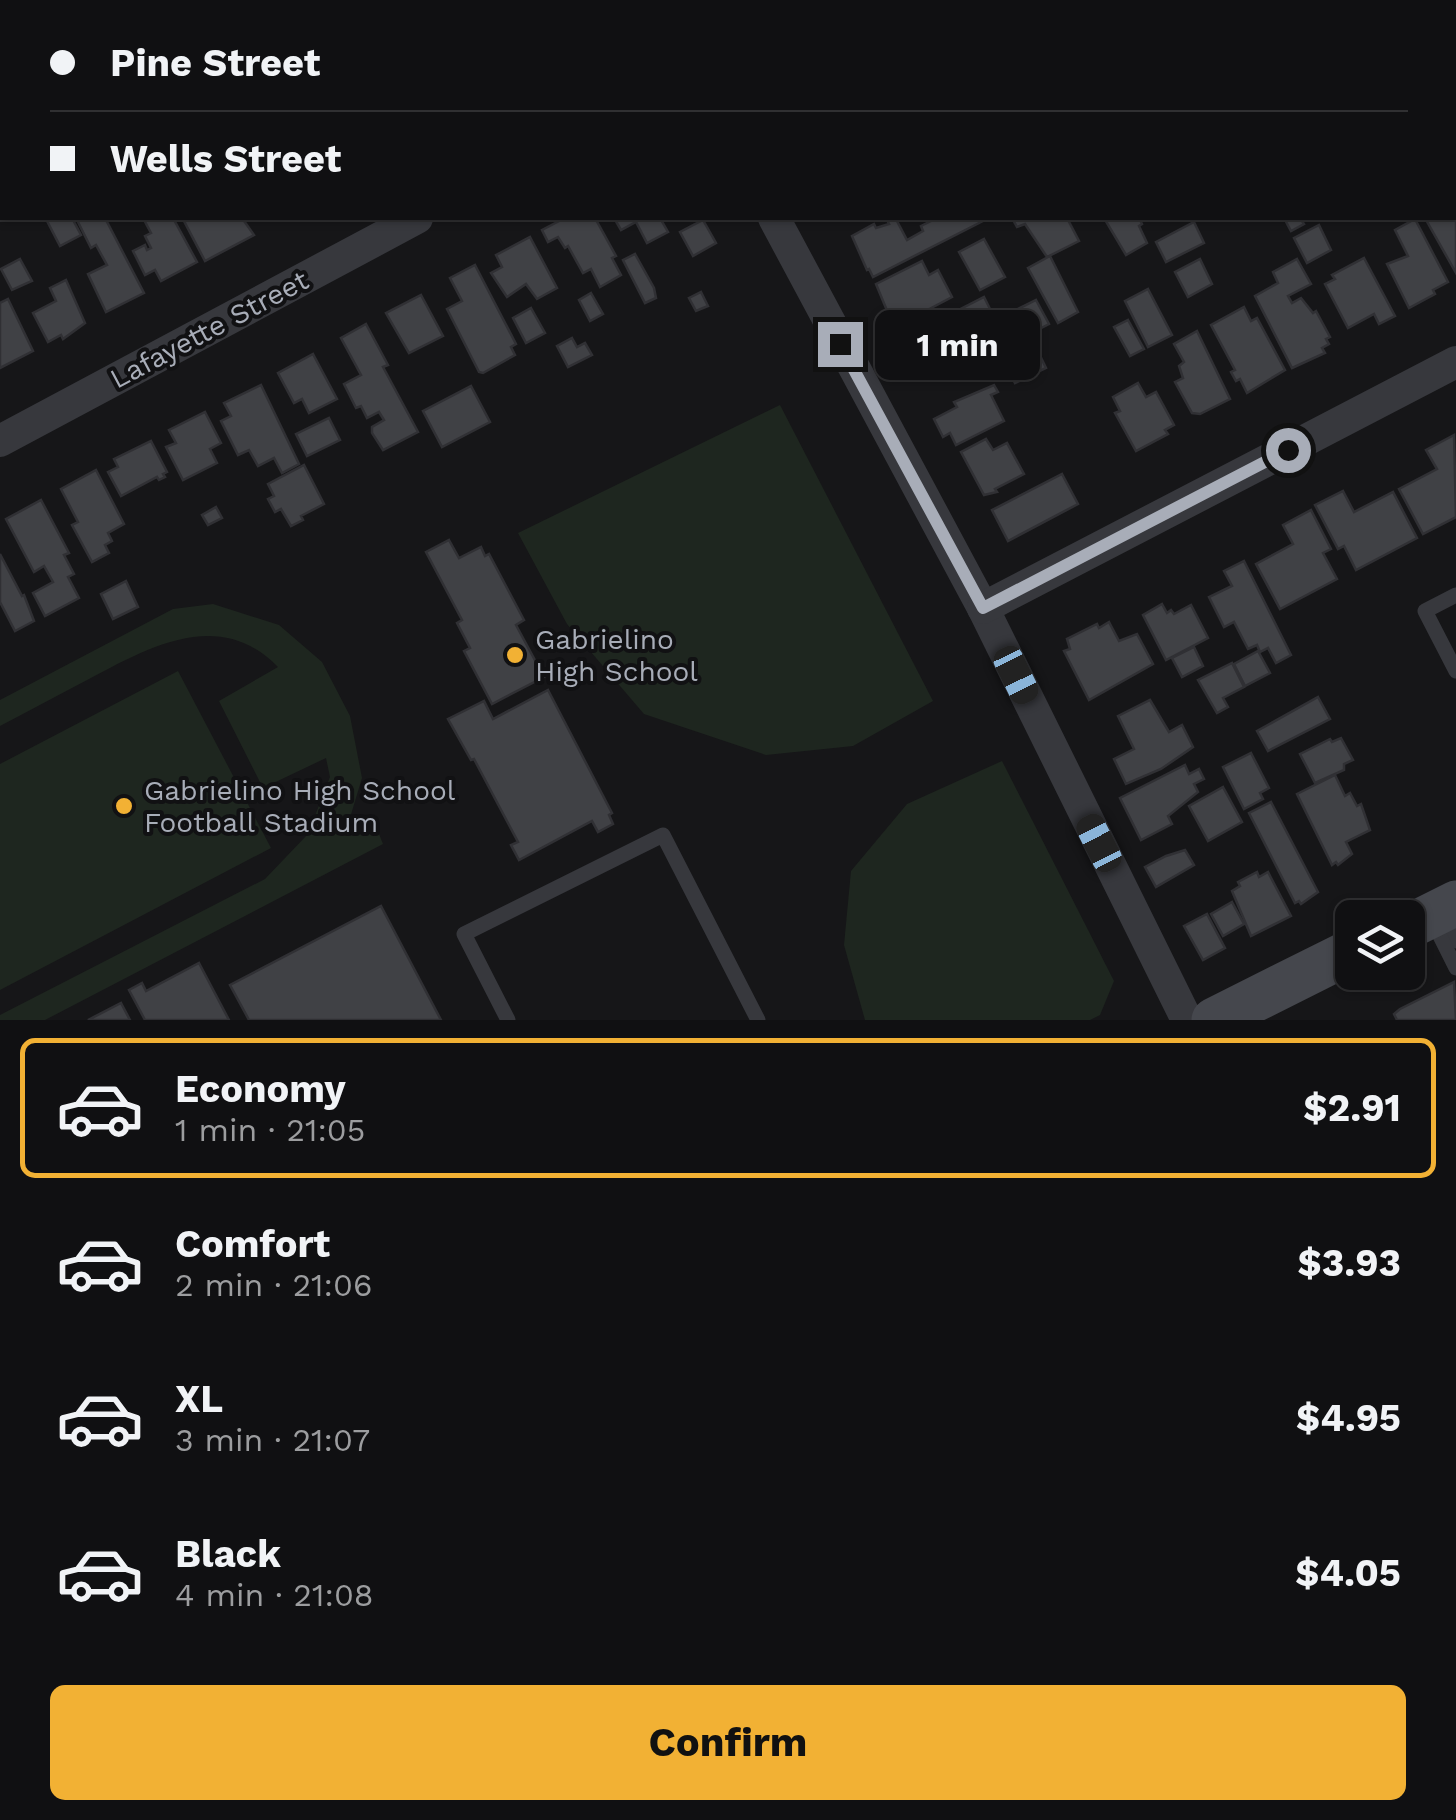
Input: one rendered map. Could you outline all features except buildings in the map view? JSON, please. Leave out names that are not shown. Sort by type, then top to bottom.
[{"type":"main road","points":[[1214,1020],[1335,960]]},
{"type":"street","name":"Lafayette Street","points":[[0,441],[413,220]]},
{"type":"street","points":[[775,220],[983,608],[1187,1020]]},
{"type":"street","points":[[983,608],[1456,362]]},
{"type":"lane","points":[[1456,595],[1425,611],[1456,671]]},
{"type":"lane","points":[[508,1020],[464,934],[663,834],[758,1020]]},
{"type":"lane","points":[[1438,920],[1456,968]]},
{"type":"shaded area","points":[[780,405],[933,701],[853,746],[766,755],[644,714],[567,624],[518,533]]},
{"type":"shaded area","points":[[213,604],[279,625],[322,662],[350,716],[362,778],[346,831],[373,819],[383,844],[45,1020],[0,1020],[0,1015],[265,879],[308,834],[330,777],[326,758],[263,788],[219,701],[278,667],[256,649],[232,639],[209,636],[160,645],[0,726],[0,700],[173,609]]},
{"type":"shaded area","name":"Gabrielino High School Football Stadium","points":[[178,671],[271,848],[0,990],[0,764]]},
{"type":"shaded area","points":[[1002,761],[1114,981],[1100,1015],[1090,1020],[865,1020],[844,945],[851,871],[907,804]]},
{"type":"place","name":"Gabrielino High School","points":[[515,655]]},
{"type":"place","name":"Gabrielino High School Football Stadium","points":[[124,806]]},
{"type":"route","points":[[840,344],[983,608],[1288,450]]}]
